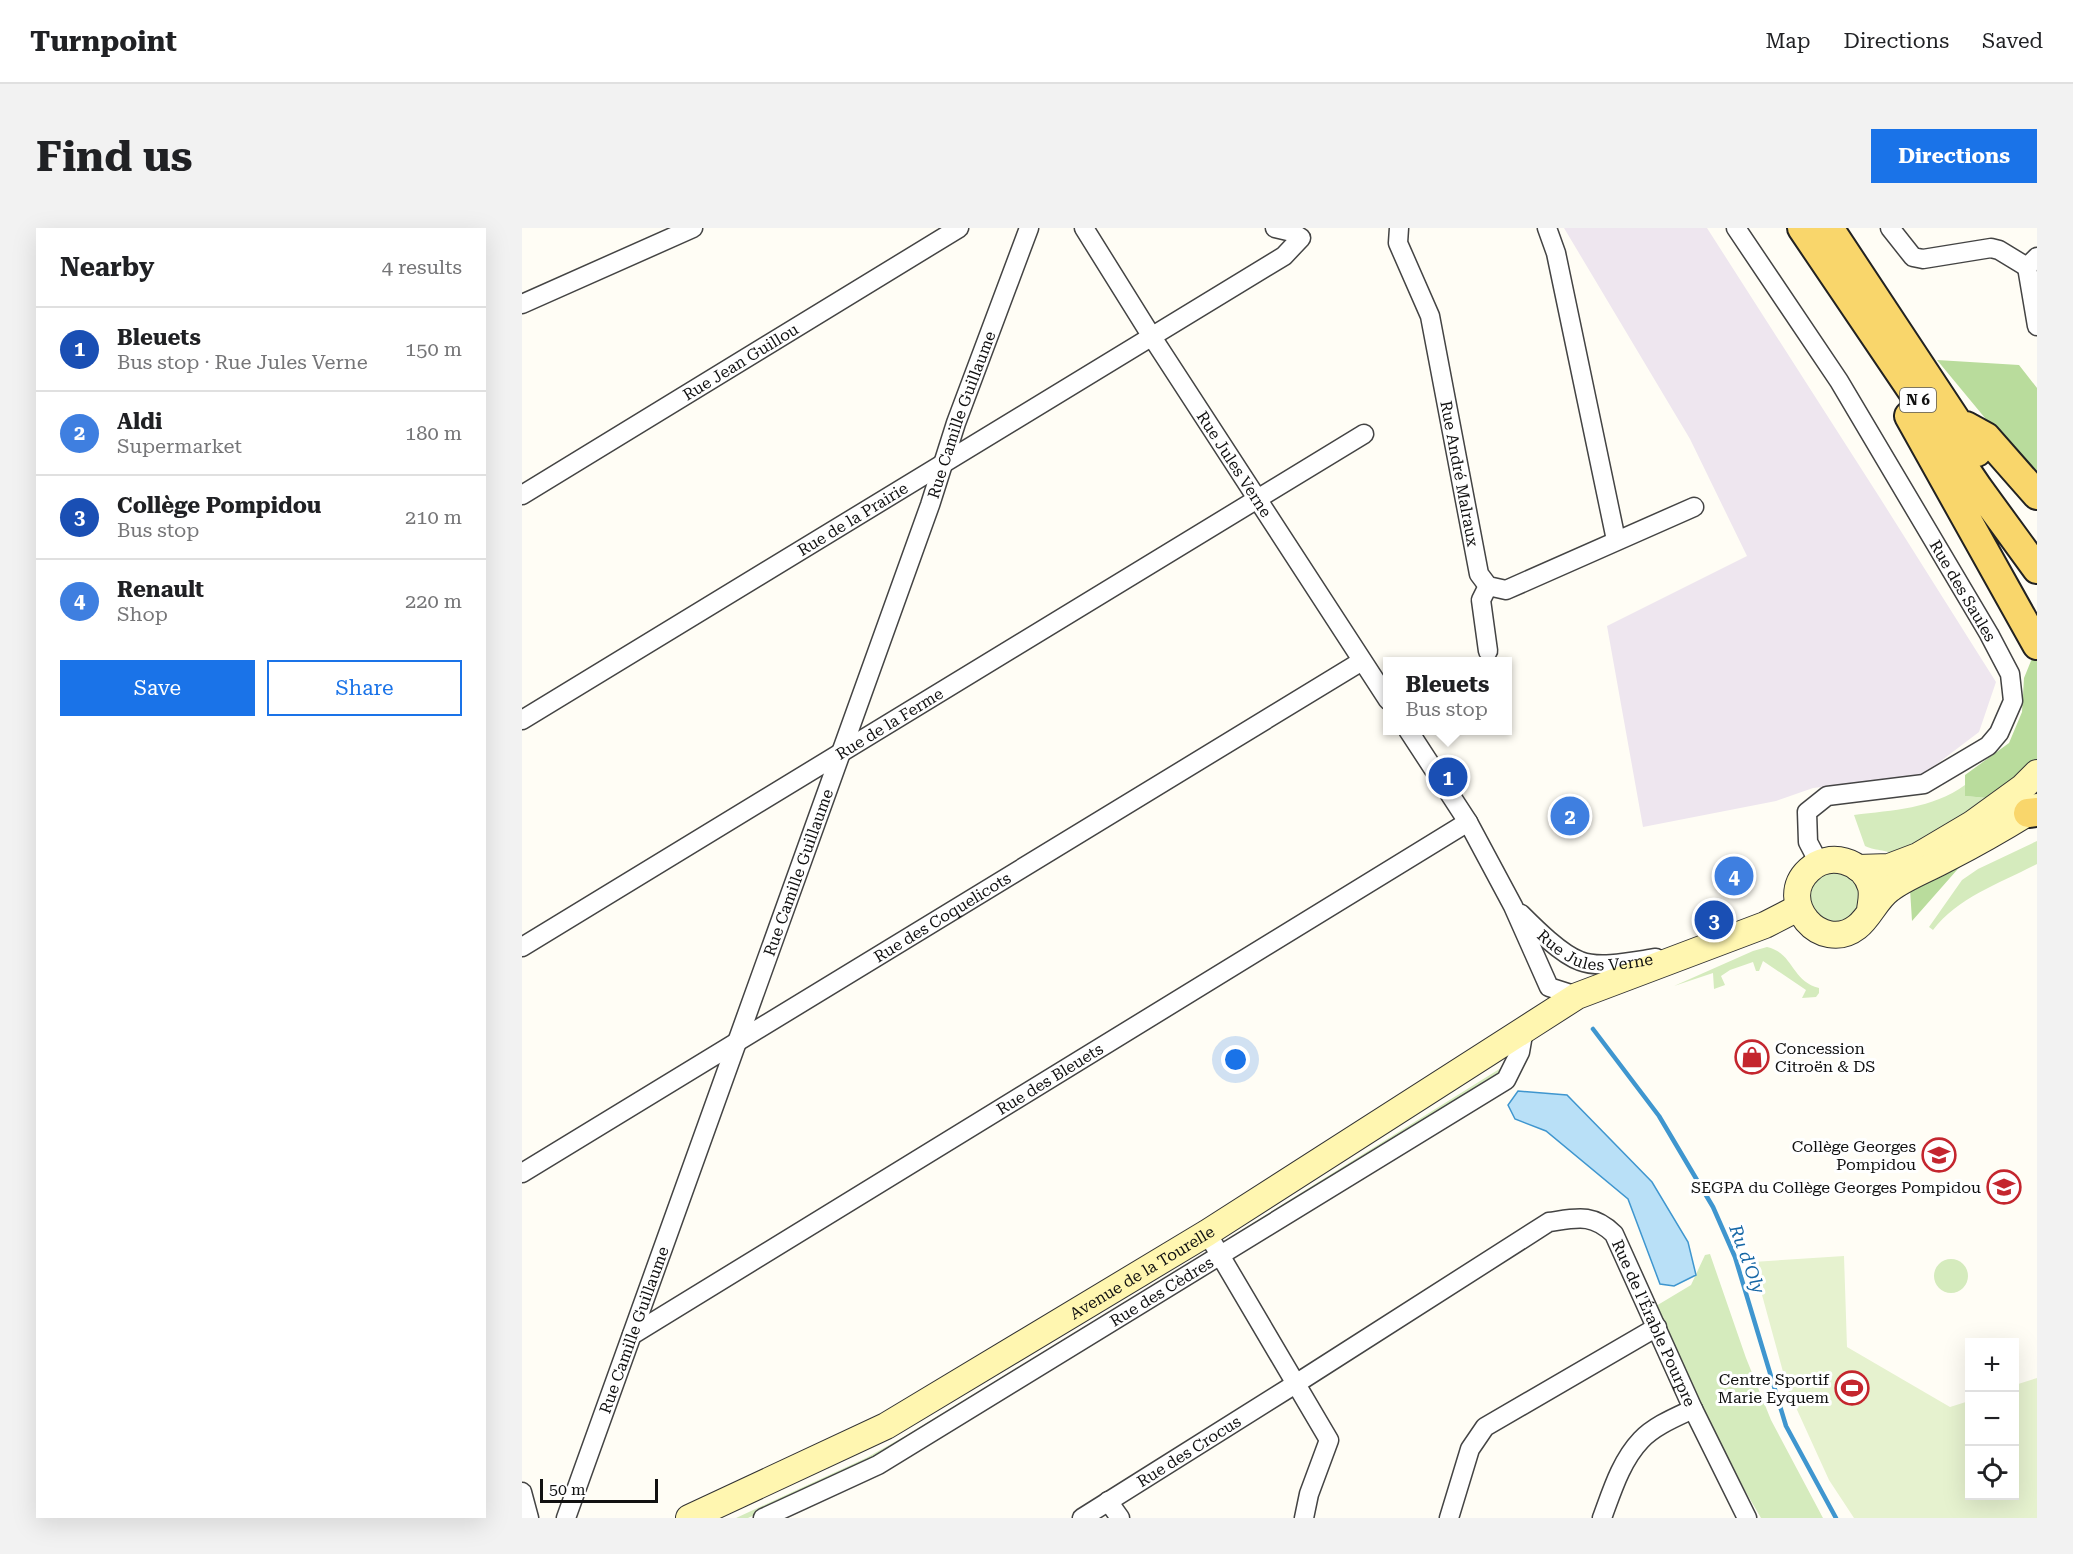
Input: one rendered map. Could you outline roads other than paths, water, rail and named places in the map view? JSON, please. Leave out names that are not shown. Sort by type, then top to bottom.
[{"type":"main road","name":"N 6","points":[[1802,228],[1978,488],[2037,569]]},
{"type":"main road","name":"N 6","points":[[1829,228],[1991,474],[2037,537]]},
{"type":"main road","points":[[1895,366],[1898,395],[2037,645]]},
{"type":"main road","points":[[1956,421],[1986,437],[2037,495]]},
{"type":"main road","points":[[1858,868],[1889,867],[1918,856],[1972,824],[2023,787],[2037,773]]},
{"type":"main road","points":[[1870,910],[1871,887],[1866,877],[1858,868],[1840,860],[1819,863],[1808,870],[1800,882],[1797,895],[1798,908],[1803,918],[1819,931],[1839,934],[1857,927],[1864,921],[1870,910],[1889,889],[2034,811]]},
{"type":"main road","name":"Avenue de la Tourelle","points":[[689,1518],[886,1426],[1207,1233],[1577,996],[1765,925],[1798,908]]},
{"type":"street","points":[[522,304],[693,228]]},
{"type":"street","name":"Rue Jean Guillou","points":[[522,495],[959,228]]},
{"type":"street","name":"Rue Camille Guillaume","points":[[566,1518],[945,462],[956,423],[1029,228]]},
{"type":"street","name":"Rue Jules Verne","points":[[1084,228],[1152,337],[1383,692]]},
{"type":"street","name":"Rue de la Prairie","points":[[522,720],[1284,256],[1301,238],[1292,232],[1275,228]]},
{"type":"street","name":"Rue André Malraux","points":[[1399,228],[1398,243],[1430,316],[1479,574],[1488,586]]},
{"type":"street","points":[[1547,228],[1556,253],[1616,540]]},
{"type":"street","name":"Rue des Saules","points":[[1736,228],[1839,381],[1989,634],[2010,674],[2013,701],[1999,733],[1988,746],[1924,784],[1827,796],[1807,812],[1808,842],[1819,863]]},
{"type":"street","points":[[1890,228],[1913,257],[1923,259],[1991,248],[2032,262],[2037,326]]},
{"type":"street","name":"Rue de la Ferme","points":[[522,947],[1364,434]]},
{"type":"street","points":[[1488,651],[1481,600],[1488,586],[1506,590],[1694,507]]},
{"type":"street","name":"Rue des Coquelicots","points":[[522,1173],[1362,661]]},
{"type":"street","name":"Rue Jules Verne","points":[[1411,735],[1468,822],[1513,906],[1549,987]]},
{"type":"street","name":"Rue des Bleuets","points":[[632,1335],[1468,822]]},
{"type":"street","name":"Rue Jules Verne","points":[[1513,906],[1545,938],[1581,961],[1612,964],[1689,953]]},
{"type":"street","points":[[1496,1047],[1550,1003],[1549,987],[1577,996]]},
{"type":"street","name":"Rue des Cèdres","points":[[763,1518],[878,1465],[1506,1080],[1520,1052],[1524,1029]]},
{"type":"street","name":"Rue de l'Érable Pourpre","points":[[1297,1383],[1549,1222],[1583,1217],[1595,1220],[1614,1234],[1693,1409],[1747,1518]]},
{"type":"street","points":[[1207,1233],[1329,1440],[1309,1494],[1304,1518]]},
{"type":"street","points":[[1449,1518],[1470,1449],[1485,1426],[1657,1327]]},
{"type":"street","name":"Rue des Crocus","points":[[1082,1518],[1297,1383]]},
{"type":"street","points":[[1602,1518],[1620,1471],[1642,1439],[1669,1420],[1693,1409]]},
{"type":"street","points":[[522,1492],[529,1518]]},
{"type":"street","points":[[1108,1501],[1120,1518]]},
{"type":"water","points":[[1518,1091],[1567,1095],[1652,1182],[1688,1242],[1696,1275],[1674,1286],[1660,1284],[1628,1199],[1546,1131],[1515,1119],[1508,1105]]},
{"type":"waterway","name":"Ru d'Oly","points":[[1593,1029],[1659,1116],[1713,1207],[1735,1257],[1786,1426],[1836,1518]]},
{"type":"place","name":"Bleuets","points":[[1448,777]]},
{"type":"place","name":"Aldi","points":[[1570,816]]},
{"type":"place","name":"Renault","points":[[1734,876]]},
{"type":"place","name":"Collège Pompidou","points":[[1714,920]]},
{"type":"place","name":"Concession Citroën & DS","points":[[1752,1057]]},
{"type":"place","name":"Collège Georges Pompidou","points":[[1939,1155]]},
{"type":"place","name":"SEGPA du Collège Georges Pompidou","points":[[2004,1187]]},
{"type":"place","name":"Centre Sportif Marie Eyquem","points":[[1852,1388]]}]
